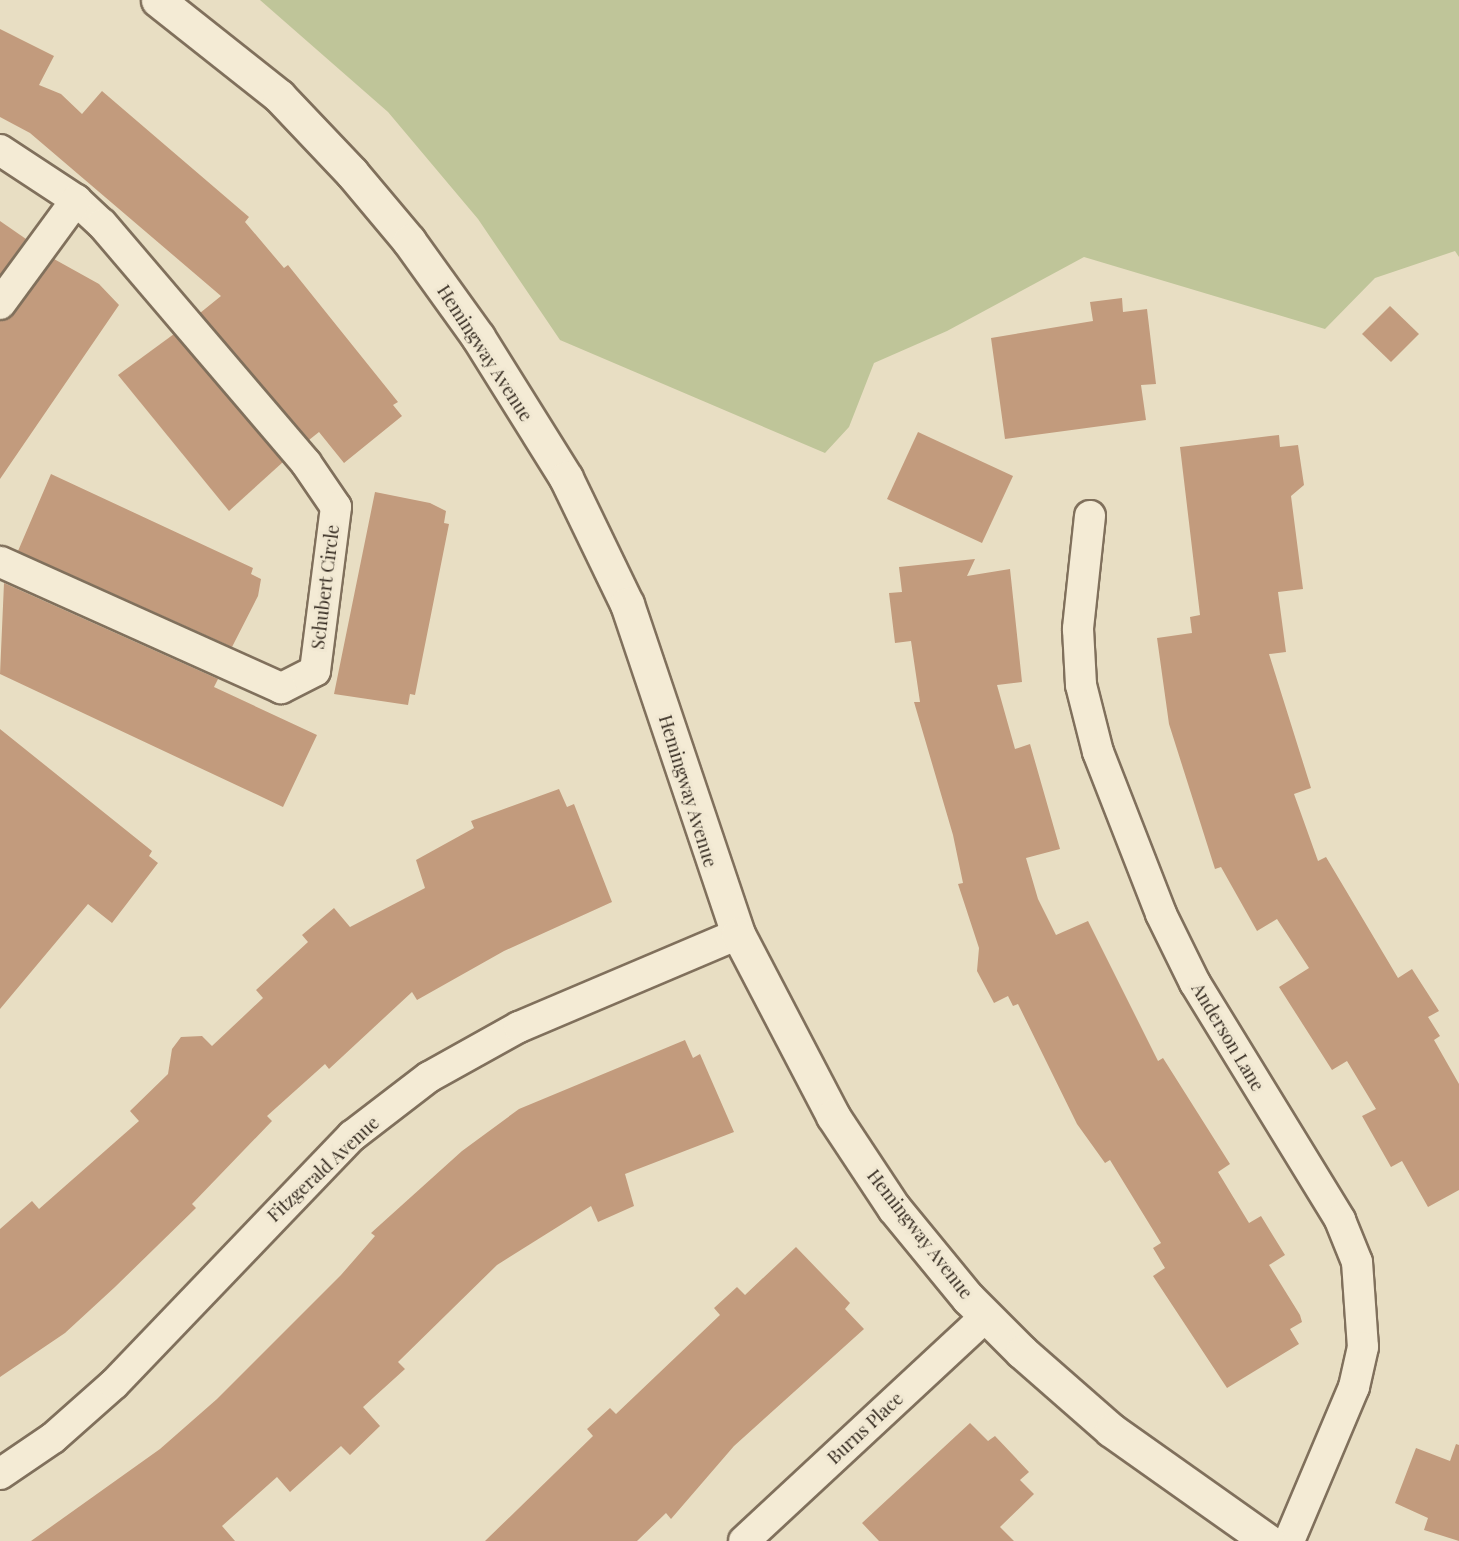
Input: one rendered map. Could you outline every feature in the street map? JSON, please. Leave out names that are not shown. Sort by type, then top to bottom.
[{"type":"main road","name":"Hemingway Avenue","points":[[158,0],[279,96],[352,173],[409,240],[478,337],[567,478],[627,604],[738,934],[833,1116],[894,1208],[986,1316],[1111,1430],[1268,1541]]},
{"type":"street","name":"Schubert Circle","points":[[0,150],[76,200],[306,463],[336,507],[315,671],[281,688],[0,562]]},
{"type":"street","points":[[0,304],[76,200]]},
{"type":"street","name":"Anderson Lane","points":[[1090,516],[1078,629],[1081,685],[1098,752],[1161,914],[1194,983],[1340,1220],[1356,1262],[1363,1347],[1354,1387],[1289,1541]]},
{"type":"street","name":"Fitzgerald Avenue","points":[[0,1474],[53,1438],[114,1384],[292,1194],[352,1136],[429,1077],[519,1027],[738,934]]},
{"type":"street","name":"Burns Place","points":[[744,1541],[986,1316]]},
{"type":"green space","points":[[260,0],[1459,0],[1459,257],[1455,251],[1375,278],[1325,329],[1084,257],[947,331],[874,363],[849,427],[825,453],[560,340],[478,219],[388,112]]},
{"type":"building","points":[[0,29],[54,56],[39,85],[61,94],[82,114],[102,91],[249,217],[245,222],[284,268],[288,265],[398,402],[393,405],[402,416],[344,463],[319,432],[309,440],[200,313],[221,296],[30,133],[0,117]]},
{"type":"building","points":[[0,221],[26,239],[0,275]]},
{"type":"building","points":[[54,259],[99,284],[119,305],[0,479],[0,321],[14,314]]},
{"type":"building","points":[[1122,298],[1123,312],[1147,309],[1156,384],[1141,385],[1146,420],[1005,439],[991,338],[1093,321],[1090,302]]},
{"type":"building","points":[[1390,306],[1419,334],[1391,362],[1362,334]]},
{"type":"building","points":[[174,334],[283,462],[229,511],[118,375]]},
{"type":"building","points":[[918,432],[1013,476],[982,543],[887,499]]},
{"type":"building","points":[[1279,435],[1280,447],[1298,445],[1304,485],[1291,496],[1303,589],[1278,592],[1286,652],[1269,654],[1311,788],[1294,794],[1318,861],[1326,857],[1398,978],[1412,969],[1439,1011],[1428,1017],[1440,1036],[1434,1040],[1459,1084],[1459,1190],[1428,1207],[1402,1161],[1391,1167],[1362,1116],[1376,1109],[1347,1061],[1332,1070],[1279,987],[1309,968],[1277,919],[1257,931],[1221,867],[1215,869],[1169,724],[1157,638],[1192,633],[1190,617],[1200,615],[1180,447]]},
{"type":"building","points":[[51,474],[253,568],[251,574],[261,579],[258,596],[232,647],[18,551]]},
{"type":"building","points":[[375,492],[430,503],[446,511],[444,523],[449,524],[415,695],[410,694],[408,705],[334,694]]},
{"type":"building","points":[[975,559],[967,576],[1010,569],[1022,682],[997,685],[1015,749],[1030,744],[1060,849],[1026,858],[1038,899],[1056,935],[1088,921],[1158,1061],[1163,1058],[1230,1164],[1218,1172],[1249,1223],[1261,1216],[1285,1255],[1269,1265],[1300,1315],[1302,1322],[1290,1329],[1299,1344],[1227,1388],[1153,1276],[1165,1268],[1153,1248],[1161,1243],[1110,1160],[1105,1163],[1077,1124],[1018,1004],[1013,1006],[1008,996],[994,1003],[977,971],[979,948],[958,884],[963,883],[953,835],[914,702],[920,702],[911,641],[895,643],[889,593],[902,592],[899,567]]},
{"type":"building","points":[[4,583],[218,679],[214,687],[317,735],[283,807],[0,674]]},
{"type":"building","points":[[0,729],[152,851],[149,856],[158,863],[112,923],[88,904],[0,1009]]},
{"type":"building","points":[[559,789],[567,807],[574,804],[612,902],[504,951],[417,1000],[412,992],[329,1069],[325,1064],[267,1116],[272,1121],[192,1204],[196,1208],[115,1287],[65,1333],[0,1377],[0,1229],[32,1201],[39,1209],[139,1121],[130,1111],[168,1074],[172,1049],[181,1037],[202,1036],[212,1046],[263,998],[256,990],[308,942],[302,935],[334,908],[350,927],[425,888],[416,860],[474,828],[471,821]]},
{"type":"building","points":[[685,1040],[693,1058],[700,1054],[734,1132],[625,1174],[634,1206],[598,1222],[591,1206],[497,1265],[398,1362],[405,1369],[363,1407],[380,1426],[350,1455],[341,1446],[290,1492],[277,1477],[222,1526],[235,1541],[31,1541],[160,1449],[217,1399],[341,1275],[375,1236],[371,1233],[462,1151],[519,1109]]},
{"type":"building","points":[[796,1247],[850,1303],[845,1309],[864,1329],[734,1446],[671,1519],[666,1513],[637,1541],[485,1541],[593,1436],[587,1429],[610,1408],[616,1414],[720,1315],[714,1308],[737,1287],[745,1295]]},
{"type":"building","points":[[970,1423],[988,1441],[995,1436],[1029,1472],[1020,1480],[1034,1494],[1000,1527],[1014,1541],[879,1541],[862,1523]]},
{"type":"building","points":[[1456,1444],[1459,1445],[1459,1541],[1424,1530],[1428,1518],[1395,1503],[1416,1448],[1450,1461]]}]
